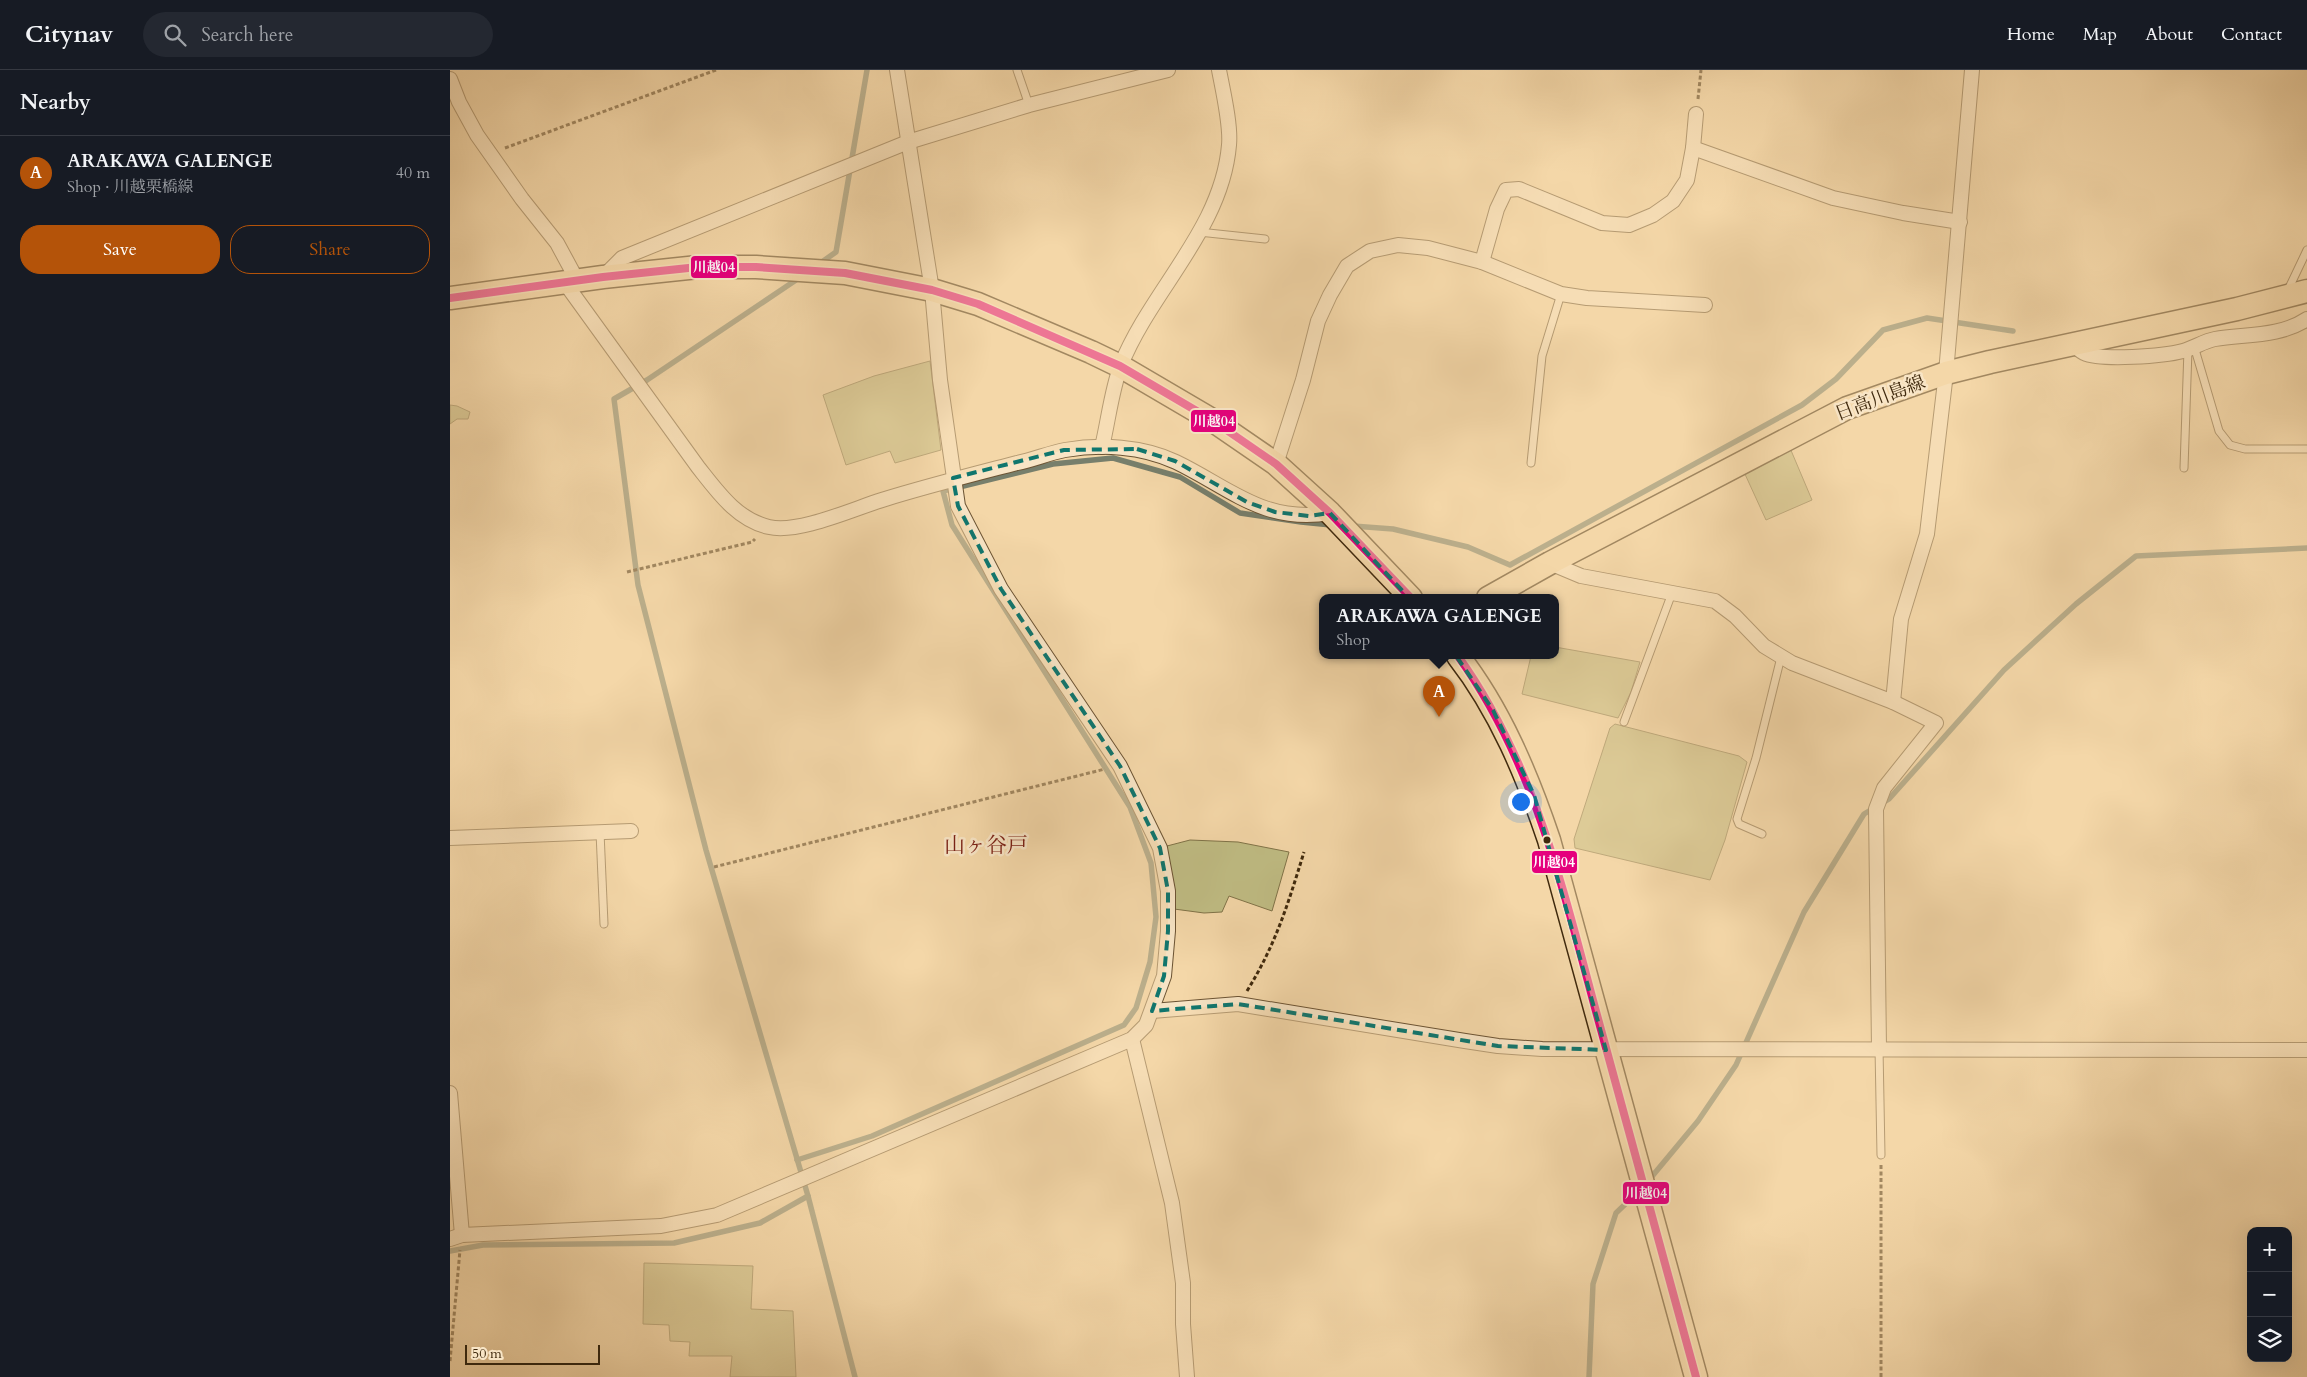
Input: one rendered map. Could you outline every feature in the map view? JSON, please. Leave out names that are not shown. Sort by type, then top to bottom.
[{"type":"main road","points":[[450,298],[603,277],[698,267],[756,267],[845,273],[932,290],[978,304],[1120,366],[1212,420],[1276,464],[1330,513],[1407,594]]},
{"type":"main road","name":"日高川島線","points":[[1495,594],[1550,563],[1847,408],[1946,373],[2307,291]]},
{"type":"main road","points":[[1460,659],[1493,710],[1534,794],[1549,840],[1696,1377]]},
{"type":"street","points":[[450,1093],[456,1237],[661,1226],[717,1215],[1132,1038],[1146,1025],[1164,976],[1168,931],[1168,891],[1160,848],[1120,766],[1001,590],[958,506],[940,380],[932,290],[897,70]]},
{"type":"street","points":[[603,277],[622,258],[908,142],[1029,105],[1168,70]]},
{"type":"street","points":[[1102,447],[1120,366],[1140,328],[1199,232],[1221,188],[1230,144],[1219,70]]},
{"type":"street","points":[[1893,702],[1900,619],[1927,534],[1946,373],[1972,70]]},
{"type":"street","points":[[450,79],[459,102],[477,135],[522,199],[557,243],[571,282],[698,467],[719,494],[737,512],[769,528],[811,524],[953,478],[1064,450],[1102,447],[1137,449],[1175,461],[1247,502],[1275,512],[1308,516],[1330,513]]},
{"type":"street","points":[[1482,262],[1497,209],[1506,190],[1519,189],[1602,223],[1629,225],[1653,215],[1673,201],[1686,180],[1693,148],[1696,114]]},
{"type":"street","points":[[1693,148],[1833,198],[1903,213],[1960,222]]},
{"type":"street","points":[[1276,464],[1303,380],[1318,321],[1330,295],[1348,266],[1370,251],[1398,245],[1428,248],[1482,262],[1561,294],[1587,298],[1705,305]]},
{"type":"street","points":[[2072,344],[2085,354],[2100,357],[2145,356],[2191,348],[2212,340],[2266,334],[2299,324],[2307,319]]},
{"type":"street","points":[[1550,563],[1581,576],[1715,601],[1735,616],[1764,646],[1781,657],[1893,702],[1936,723],[1882,792],[1876,809],[1879,1048]]},
{"type":"street","points":[[450,838],[631,831]]},
{"type":"street","points":[[1152,1010],[1238,1004],[1498,1046],[1606,1050],[1879,1048],[2307,1050]]},
{"type":"street","points":[[1132,1038],[1172,1203],[1182,1284],[1182,1324],[1187,1377]]},
{"type":"lane","points":[[1017,70],[1029,105]]},
{"type":"lane","points":[[1199,232],[1264,239]]},
{"type":"lane","points":[[2284,297],[2307,250]]},
{"type":"lane","points":[[1531,463],[1542,356],[1561,294]]},
{"type":"lane","points":[[2191,348],[2219,431],[2230,444],[2245,449],[2307,449]]},
{"type":"lane","points":[[2184,468],[2191,348]]},
{"type":"lane","points":[[1624,722],[1672,592]]},
{"type":"lane","points":[[1762,834],[1739,824],[1737,819],[1756,758],[1781,657]]},
{"type":"lane","points":[[600,832],[604,924]]},
{"type":"lane","points":[[1879,1048],[1881,1155]]},
{"type":"path","points":[[490,153],[716,70]]},
{"type":"path","points":[[1696,114],[1701,70]]},
{"type":"path","points":[[627,572],[752,542],[769,528]]},
{"type":"path","points":[[714,867],[1120,766]]},
{"type":"path","points":[[1238,1004],[1264,963],[1276,938],[1304,852]]},
{"type":"path","points":[[1881,1155],[1881,1377]]},
{"type":"path","points":[[450,1361],[456,1237]]},
{"type":"highlighted area","points":[[1137,449],[1175,461],[1247,502],[1275,512],[1309,516],[1330,513],[1437,628],[1493,710],[1534,795],[1606,1050],[1498,1046],[1238,1004],[1152,1011],[1164,976],[1168,931],[1168,891],[1160,848],[1120,766],[1001,589],[958,506],[953,478],[1064,450]]},
{"type":"shaded area","points":[[930,361],[941,450],[895,463],[890,451],[846,465],[823,395],[874,376]]},
{"type":"shaded area","points":[[450,405],[470,412],[468,419],[457,419],[450,424]]},
{"type":"shaded area","points":[[1790,448],[1812,500],[1766,520],[1744,472]]},
{"type":"shaded area","points":[[1559,648],[1640,662],[1631,692],[1618,718],[1522,694],[1530,659],[1559,659]]},
{"type":"shaded area","points":[[1615,724],[1739,756],[1747,762],[1725,840],[1710,880],[1575,848],[1574,839],[1610,728]]},
{"type":"shaded area","points":[[1190,840],[1238,842],[1289,852],[1272,911],[1229,896],[1222,912],[1204,913],[1174,909],[1167,846]]},
{"type":"shaded area","points":[[644,1263],[753,1266],[751,1309],[793,1311],[796,1377],[730,1377],[732,1356],[689,1356],[690,1342],[670,1341],[669,1325],[643,1324]]},
{"type":"waterway","points":[[819,264],[836,252],[867,70]]},
{"type":"waterway","points":[[799,278],[647,380],[614,399],[638,585],[706,850],[808,1196],[855,1377]]},
{"type":"waterway","points":[[1353,526],[1393,529],[1468,547],[1510,565],[1802,405],[1836,379],[1883,330],[1927,318],[2013,331]]},
{"type":"waterway","points":[[797,1160],[872,1136],[1124,1025],[1136,1008],[1150,962],[1156,917],[1151,863],[1130,807],[952,525],[943,491],[1053,464],[1113,458],[1180,477],[1240,513],[1331,525]]},
{"type":"waterway","points":[[1649,1180],[1698,1121],[1736,1065],[1804,912],[1864,814],[1889,799],[2004,670],[2076,604],[2136,556],[2307,548]]},
{"type":"waterway","points":[[1589,1377],[1593,1284],[1616,1213],[1639,1191]]},
{"type":"waterway","points":[[450,1251],[483,1245],[674,1243],[760,1223],[808,1196]]},
{"type":"transit line","name":"川越04","points":[[450,298],[603,277],[698,267],[756,267],[845,273],[932,290],[978,304],[1120,366],[1212,420],[1276,464],[1330,513],[1407,594]]},
{"type":"transit line","name":"川越04","points":[[1460,659],[1485,697],[1507,740],[1527,784],[1544,829],[1572,921],[1696,1377]]},
{"type":"place","name":"ARAKAWA GALENGE","points":[[1439,717]]},
{"type":"district","name":"山ヶ谷戸","points":[[986,845]]}]
